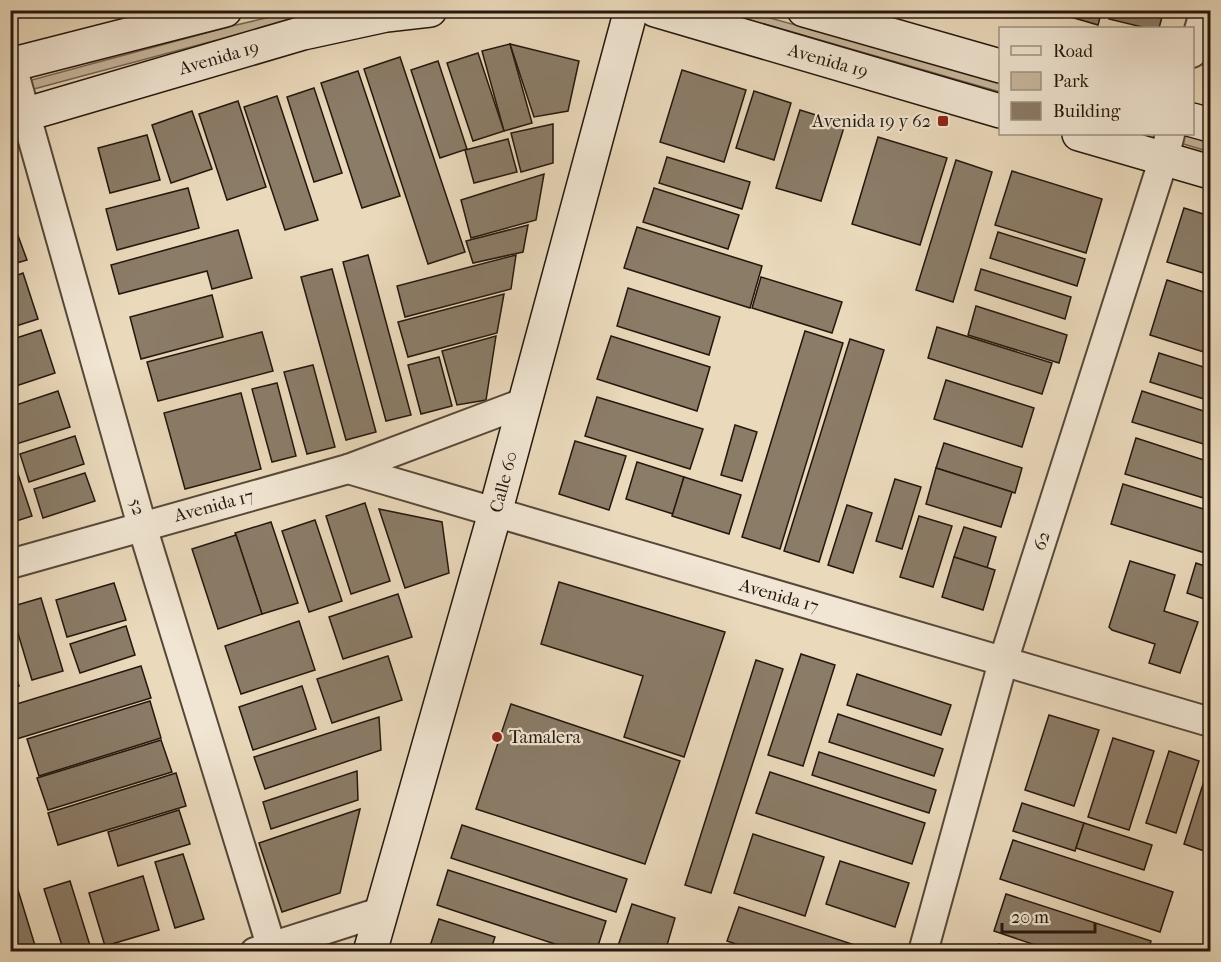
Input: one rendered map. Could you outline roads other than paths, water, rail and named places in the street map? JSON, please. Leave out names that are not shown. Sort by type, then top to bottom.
[{"type":"main road","points":[[11,63],[225,10]]},
{"type":"main road","name":"Avenida 19","points":[[18,117],[303,33],[386,15],[430,10]]},
{"type":"main road","name":"Calle 60","points":[[370,951],[526,402],[631,10]]},
{"type":"main road","name":"Avenida 19","points":[[655,10],[999,111]]},
{"type":"main road","points":[[804,10],[999,66]]},
{"type":"main road","points":[[1194,121],[1210,125]]},
{"type":"main road","points":[[1085,135],[1167,146],[1210,172]]},
{"type":"street","points":[[1194,46],[1205,10]]},
{"type":"street","name":"52","points":[[11,63],[18,117],[269,950]]},
{"type":"street","name":"62","points":[[923,951],[1003,662],[1167,146]]},
{"type":"street","name":"Avenida 17","points":[[10,564],[348,469],[526,402]]},
{"type":"street","name":"Avenida 17","points":[[348,469],[1210,722]]},
{"type":"street","points":[[269,950],[380,912]]},
{"type":"place","name":"Avenida 19 y 62","points":[[943,121]]},
{"type":"place","name":"Tamalera","points":[[497,737]]}]
